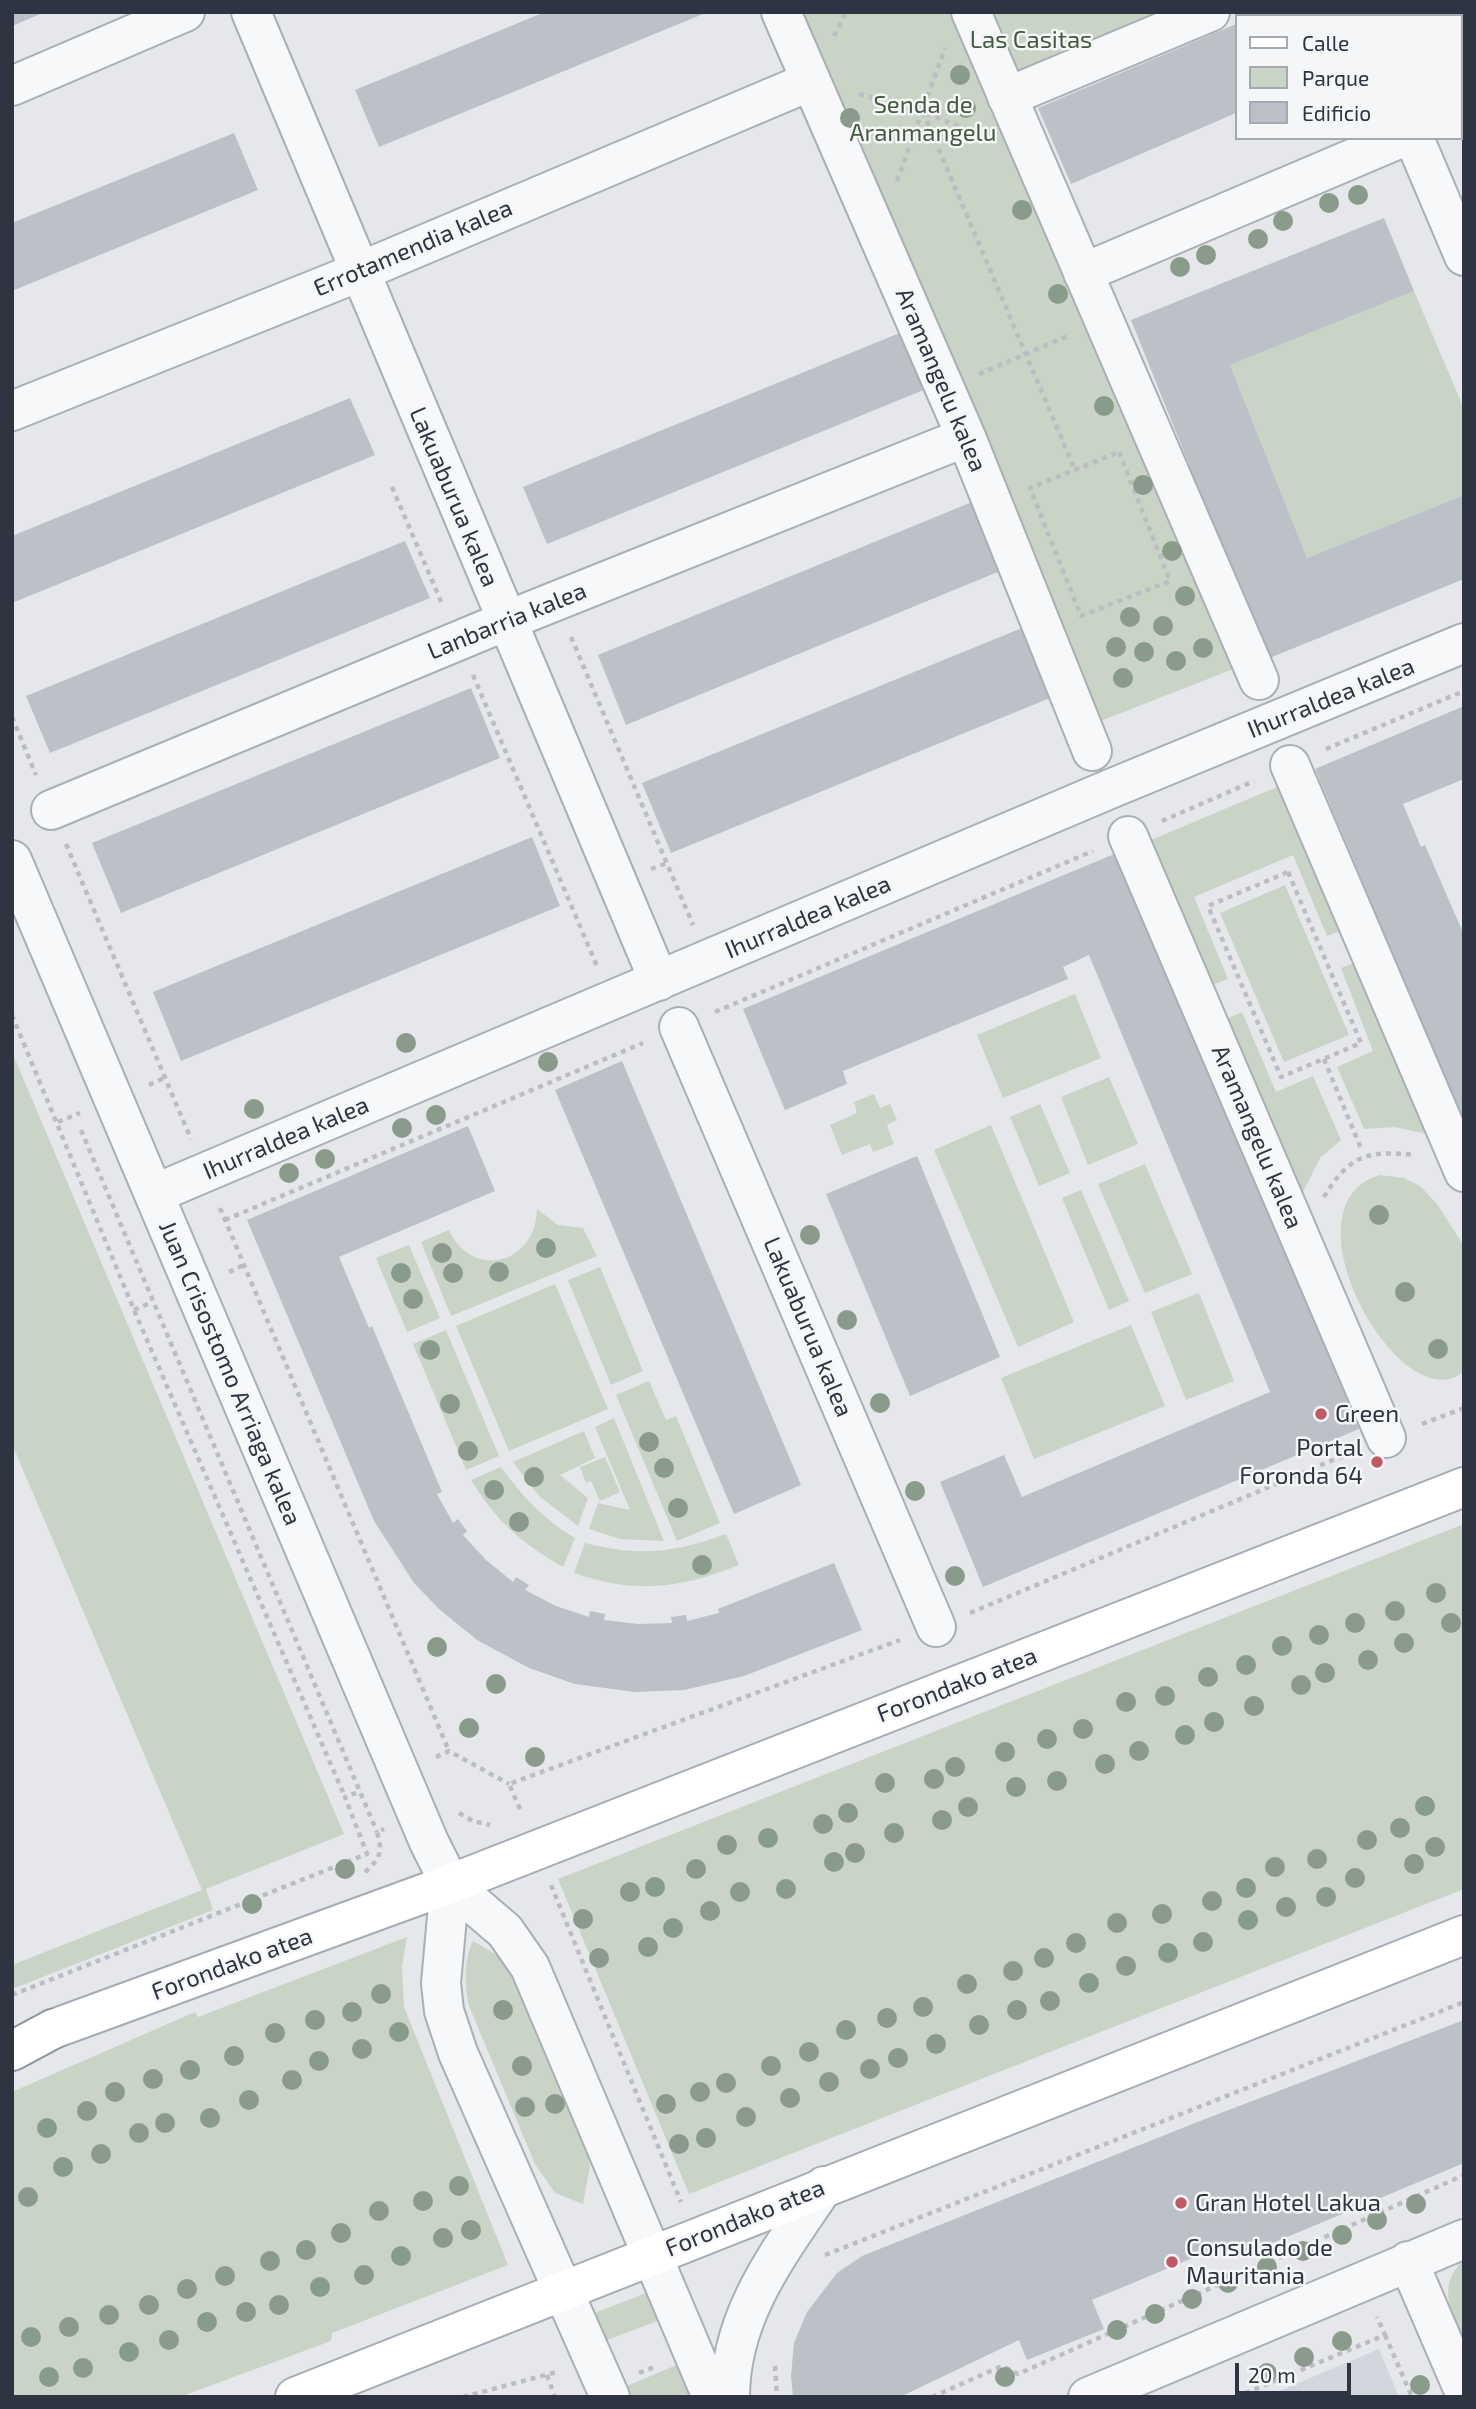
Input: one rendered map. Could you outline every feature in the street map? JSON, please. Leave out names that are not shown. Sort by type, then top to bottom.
[{"type":"main road","name":"Forondako atea","points":[[12,2051],[53,2029],[450,1884],[1464,1487]]},
{"type":"main road","name":"Forondako atea","points":[[296,2397],[1464,1935]]},
{"type":"street","points":[[12,86],[185,12]]},
{"type":"street","name":"Lakuaburua kalea","points":[[251,12],[660,981]]},
{"type":"street","name":"Aramangelu kalea","points":[[782,12],[965,437],[1092,751]]},
{"type":"street","points":[[1007,97],[1210,12]]},
{"type":"street","points":[[959,26],[1007,97],[1259,680]]},
{"type":"street","name":"Errotamendia kalea","points":[[12,411],[359,272],[811,81]]},
{"type":"street","points":[[1083,273],[1396,140]]},
{"type":"street","points":[[1415,140],[1464,256]]},
{"type":"street","name":"Lanbarria kalea","points":[[51,810],[506,621],[965,437]]},
{"type":"street","name":"Ihurraldea kalea","points":[[154,1194],[1464,643]]},
{"type":"street","points":[[1290,765],[1464,1172]]},
{"type":"street","name":"Aramangelu kalea","points":[[1128,836],[1386,1438]]},
{"type":"street","name":"Juan Crisostomo Arriaga kalea","points":[[12,860],[450,1884]]},
{"type":"street","name":"Lakuaburua kalea","points":[[679,1027],[936,1627]]},
{"type":"street","points":[[450,1884],[441,1983],[444,2011],[458,2053],[566,2291],[608,2392]]},
{"type":"street","name":"Forondako atea","points":[[450,1884],[505,1931],[523,1952],[653,2256]]},
{"type":"street","points":[[730,2397],[735,2351],[757,2287],[824,2186]]},
{"type":"street","points":[[1088,2397],[1464,2239]]},
{"type":"street","points":[[653,2256],[712,2397]]},
{"type":"street","points":[[1408,2261],[1464,2391]]},
{"type":"path","points":[[878,231],[959,26]]},
{"type":"path","points":[[811,81],[923,112],[1032,156]]},
{"type":"path","points":[[923,112],[1075,470]]},
{"type":"path","points":[[944,388],[1103,320]]},
{"type":"path","points":[[1119,452],[1170,581],[1081,616],[1030,488],[1075,470],[1119,452]]},
{"type":"path","points":[[392,487],[632,1048]]},
{"type":"path","points":[[556,601],[728,1007]]},
{"type":"path","points":[[1128,836],[1464,691]]},
{"type":"path","points":[[12,717],[449,1751],[509,1784],[520,1810]]},
{"type":"path","points":[[1288,872],[1361,1042],[1324,1059],[1281,1077],[1208,906],[1288,872]]},
{"type":"path","points":[[12,1015],[139,1323],[345,1797],[367,1854],[12,1995]]},
{"type":"path","points":[[1324,1059],[1362,1151]]},
{"type":"path","points":[[69,1103],[377,1832]]},
{"type":"path","points":[[1303,1246],[1338,1173],[1363,1155],[1390,1152],[1427,1159]]},
{"type":"path","points":[[509,1784],[936,1627],[1386,1438]]},
{"type":"path","points":[[345,1797],[449,1751]]},
{"type":"path","points":[[548,1880],[680,2203],[692,2198]]},
{"type":"path","points":[[818,2263],[826,2255],[1464,2002]]},
{"type":"path","points":[[932,2397],[1002,2366],[1018,2374],[1464,2175]]},
{"type":"path","points":[[1385,2335],[1412,2397]]},
{"type":"path","points":[[608,2392],[693,2352]]},
{"type":"path","points":[[547,2375],[555,2397]]},
{"type":"shaded area","points":[[1379,2349],[1399,2397],[1265,2397]]},
{"type":"green space","name":"Senda de Aranmangelu","points":[[796,12],[959,12],[1236,668],[1098,722]]},
{"type":"green space","name":"Las Casitas","points":[[988,12],[1168,12],[1015,77]]},
{"type":"green space","points":[[1414,291],[1464,409],[1464,495],[1307,558],[1230,365]]},
{"type":"green space","points":[[1284,784],[1343,930],[1327,936],[1293,855],[1194,897],[1228,979],[1212,985],[1151,840]]},
{"type":"green space","points":[[1285,885],[1349,1035],[1284,1062],[1220,913]]},
{"type":"green space","points":[[1357,962],[1432,1135],[1395,1127],[1364,1129],[1337,1067],[1373,1051],[1341,968]]},
{"type":"green space","points":[[1075,994],[1101,1058],[1003,1098],[977,1035]]},
{"type":"green space","points":[[1242,1012],[1276,1092],[1313,1076],[1341,1140],[1320,1158],[1301,1196],[1226,1019]]},
{"type":"green space","points":[[12,1052],[344,1834],[206,1889],[213,1910],[12,1989],[12,1965],[202,1890],[12,1444]]},
{"type":"green space","points":[[1109,1077],[1138,1144],[1088,1165],[1061,1097]]},
{"type":"green space","points":[[874,1094],[880,1108],[890,1104],[897,1120],[887,1125],[894,1144],[873,1152],[870,1144],[842,1155],[830,1125],[857,1113],[854,1102]]},
{"type":"green space","points":[[1040,1104],[1070,1173],[1039,1186],[1010,1117]]},
{"type":"green space","points":[[991,1125],[1074,1322],[1018,1347],[934,1150]]},
{"type":"green space","points":[[1145,1164],[1192,1274],[1145,1293],[1098,1184]]},
{"type":"green space","points":[[1380,1175],[1404,1178],[1420,1186],[1437,1204],[1464,1246],[1464,1371],[1439,1380],[1411,1368],[1383,1341],[1360,1305],[1345,1265],[1341,1226],[1352,1194]]},
{"type":"green space","points":[[1081,1190],[1129,1301],[1109,1310],[1062,1198]]},
{"type":"green space","points":[[537,1209],[558,1225],[583,1228],[597,1256],[451,1316],[421,1242],[449,1230],[460,1246],[473,1256],[487,1260],[502,1259],[515,1253],[526,1243],[534,1228]]},
{"type":"green space","points":[[409,1245],[440,1318],[407,1332],[376,1258]]},
{"type":"green space","points":[[600,1267],[643,1371],[611,1385],[568,1280]]},
{"type":"green space","points":[[555,1284],[608,1409],[509,1451],[456,1326]]},
{"type":"green space","points":[[1199,1293],[1234,1381],[1186,1400],[1151,1312]]},
{"type":"green space","points":[[1131,1325],[1165,1406],[1034,1459],[1001,1378]]},
{"type":"green space","points":[[446,1330],[499,1456],[466,1470],[413,1344]]},
{"type":"green space","points":[[649,1381],[666,1420],[676,1416],[720,1523],[677,1541],[616,1395]]},
{"type":"green space","points":[[614,1418],[664,1541],[620,1539],[589,1529],[598,1503],[630,1510],[595,1427]]},
{"type":"green space","points":[[584,1431],[595,1458],[560,1475],[588,1498],[578,1526],[539,1496],[513,1462]]},
{"type":"green space","points":[[605,1457],[620,1492],[600,1501],[591,1481],[586,1483],[580,1467]]},
{"type":"green space","points":[[501,1467],[534,1507],[575,1538],[563,1567],[534,1549],[511,1530],[490,1508],[471,1480]]},
{"type":"green space","points":[[1464,1524],[1464,1889],[689,2194],[558,1879]]},
{"type":"green space","points":[[726,1534],[739,1565],[697,1579],[677,1584],[637,1586],[596,1580],[574,1573],[585,1543],[623,1550],[656,1551]]},
{"type":"green space","points":[[407,1937],[402,1967],[404,2007],[508,2265],[332,2333],[331,2341],[180,2397],[12,2397],[12,2092],[195,2012],[198,2017]]},
{"type":"green space","points":[[473,1941],[495,1954],[518,1979],[585,2138],[590,2166],[583,2204],[555,2193],[535,2164],[469,2006],[466,1973]]},
{"type":"green space","points":[[1464,2260],[1464,2341],[1451,2309],[1448,2289],[1455,2269]]},
{"type":"green space","points":[[651,2291],[663,2319],[607,2340],[595,2313]]},
{"type":"green space","points":[[681,2363],[696,2397],[631,2397],[627,2386]]},
{"type":"building","points":[[12,12],[45,12],[12,26]]},
{"type":"building","points":[[545,12],[708,12],[379,147],[355,90]]},
{"type":"building","points":[[1234,25],[1234,114],[1071,184],[1038,108]]},
{"type":"building","points":[[234,133],[258,190],[12,291],[12,223]]},
{"type":"building","points":[[1384,218],[1414,291],[1230,365],[1307,558],[1464,495],[1464,579],[1267,659],[1131,320]]},
{"type":"building","points":[[902,332],[926,389],[547,544],[523,487]]},
{"type":"building","points":[[350,398],[375,455],[12,603],[12,536]]},
{"type":"building","points":[[977,500],[1005,569],[626,725],[598,655]]},
{"type":"building","points":[[405,541],[430,598],[50,753],[26,696]]},
{"type":"building","points":[[1022,628],[1050,698],[671,853],[642,783]]},
{"type":"building","points":[[471,688],[500,758],[121,913],[92,843]]},
{"type":"building","points":[[1464,706],[1464,779],[1403,804],[1421,847],[1425,845],[1464,935],[1464,1122],[1315,769]]},
{"type":"building","points":[[532,837],[560,906],[181,1061],[153,992]]},
{"type":"building","points":[[1119,852],[1359,1429],[983,1587],[940,1482],[1004,1455],[1022,1497],[1270,1392],[1089,955],[1063,967],[1068,979],[843,1071],[847,1084],[785,1110],[743,1009]]},
{"type":"building","points":[[622,1061],[801,1485],[734,1514],[555,1090]]},
{"type":"building","points":[[468,1126],[495,1191],[339,1257],[369,1328],[372,1326],[442,1492],[437,1494],[453,1523],[458,1519],[467,1531],[463,1535],[486,1560],[513,1582],[516,1577],[529,1585],[525,1590],[556,1606],[589,1617],[590,1611],[605,1614],[604,1620],[638,1624],[672,1623],[671,1617],[686,1615],[687,1621],[719,1613],[718,1609],[834,1563],[862,1630],[744,1676],[684,1690],[635,1692],[575,1684],[529,1668],[477,1640],[439,1609],[414,1583],[374,1521],[247,1220]]},
{"type":"building","points":[[917,1156],[1000,1357],[910,1396],[826,1194]]},
{"type":"building","name":"Gran Hotel Lakua","points":[[1464,2020],[1464,2163],[1237,2258],[1231,2242],[1092,2300],[1104,2329],[1027,2360],[1019,2340],[900,2397],[793,2397],[791,2376],[794,2343],[807,2312],[837,2273],[862,2256],[1200,2121]]},
{"type":"place","name":"Green","points":[[1321,1414]]},
{"type":"place","name":"Portal Foronda 64","points":[[1377,1462]]},
{"type":"place","name":"Gran Hotel Lakua","points":[[1181,2203]]},
{"type":"place","name":"Consulado de Mauritania","points":[[1172,2262]]}]
